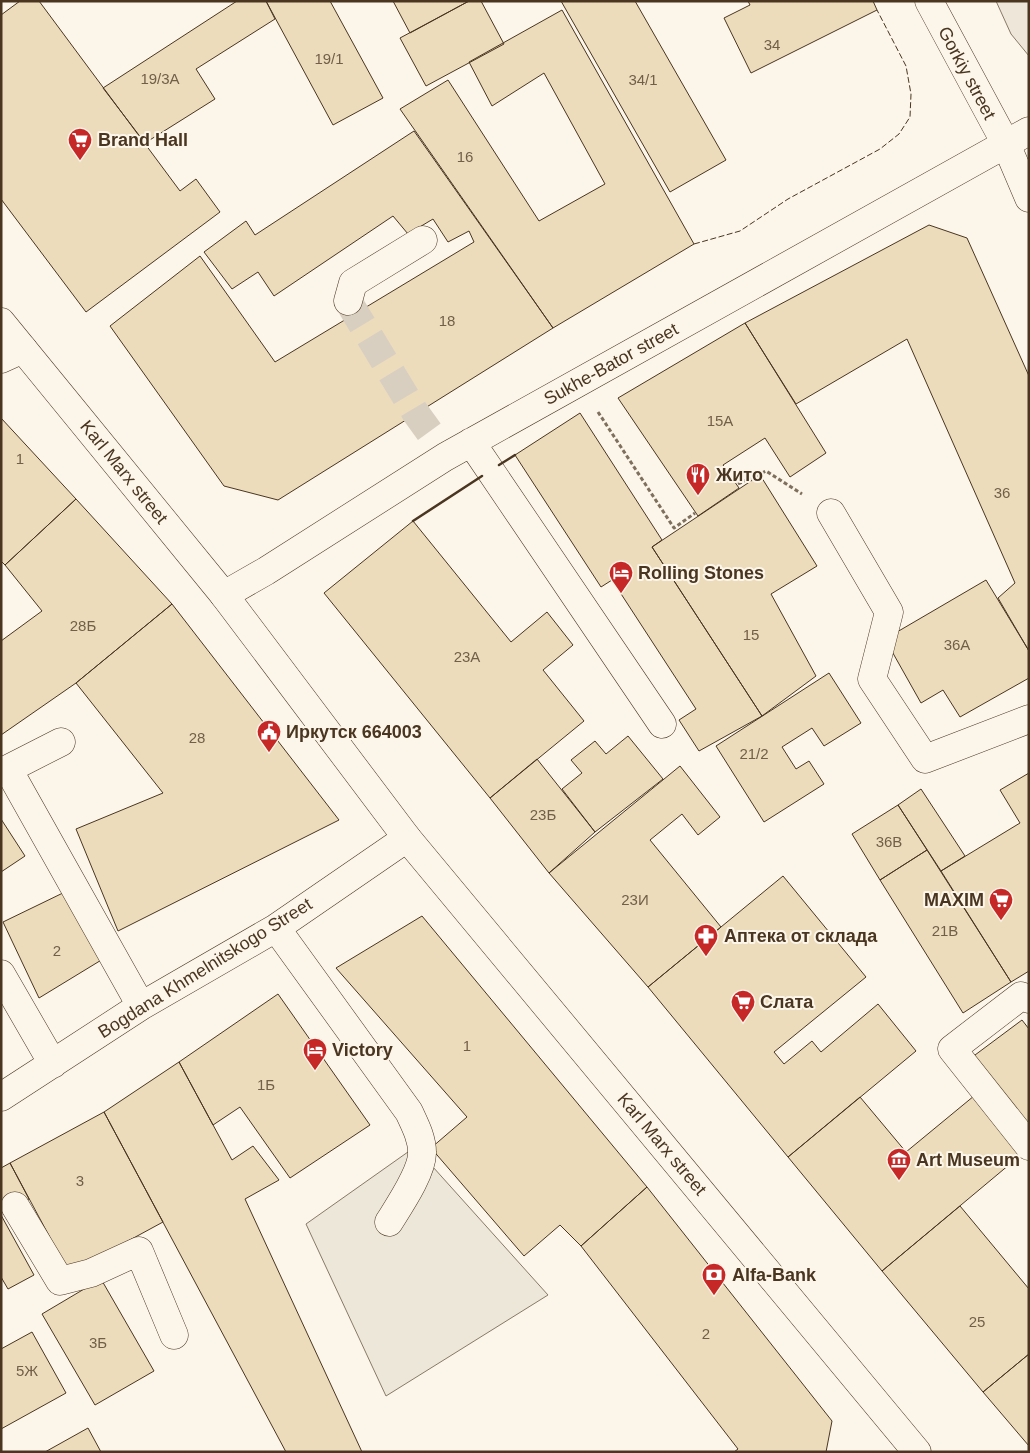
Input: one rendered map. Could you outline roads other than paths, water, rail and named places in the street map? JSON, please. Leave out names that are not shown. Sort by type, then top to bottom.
[{"type":"street","name":"Gorkiy street","points":[[929,1],[1006,144]]},
{"type":"street","name":"Sukhe-Bator street","points":[[224,594],[266,571],[441,449],[471,442],[1029,131]]},
{"type":"street","points":[[1006,144],[1029,198]]},
{"type":"street","points":[[348,301],[353,283],[422,240]]},
{"type":"street","points":[[1,322],[12,354]]},
{"type":"street","name":"Karl Marx street","points":[[12,354],[224,594]]},
{"type":"street","points":[[471,442],[662,724]]},
{"type":"street","points":[[831,513],[889,612],[872,679],[926,759],[1029,719]]},
{"type":"street","points":[[224,594],[407,838]]},
{"type":"street","points":[[60,742],[8,769],[141,1006]]},
{"type":"street","name":"Karl Marx street","points":[[407,838],[917,1452]]},
{"type":"street","name":"Bogdana Khmelnitskogo Street","points":[[1,1097],[141,1006],[276,928],[407,838]]},
{"type":"street","points":[[276,928],[409,1112],[420,1138],[422,1154],[411,1187],[389,1222]]},
{"type":"street","points":[[1,974],[53,1064]]},
{"type":"street","points":[[1029,998],[1020,996],[952,1049],[1029,1146]]},
{"type":"street","points":[[15,1206],[60,1281],[91,1273],[139,1251],[174,1335]]},
{"type":"tunnel","points":[[348,301],[415,412],[436,441]]},
{"type":"place","name":"Brand Hall","points":[[80,161]]},
{"type":"place","name":"Жито","points":[[698,496]]},
{"type":"place","name":"Rolling Stones","points":[[621,594]]},
{"type":"place","name":"Иркутск 664003","points":[[269,753]]},
{"type":"place","name":"MAXIM","points":[[1001,921]]},
{"type":"place","name":"Аптека от склада","points":[[706,957]]},
{"type":"place","name":"Слата","points":[[743,1023]]},
{"type":"place","name":"Victory","points":[[315,1071]]},
{"type":"place","name":"Art Museum","points":[[899,1181]]},
{"type":"place","name":"Alfa-Bank","points":[[714,1296]]}]
